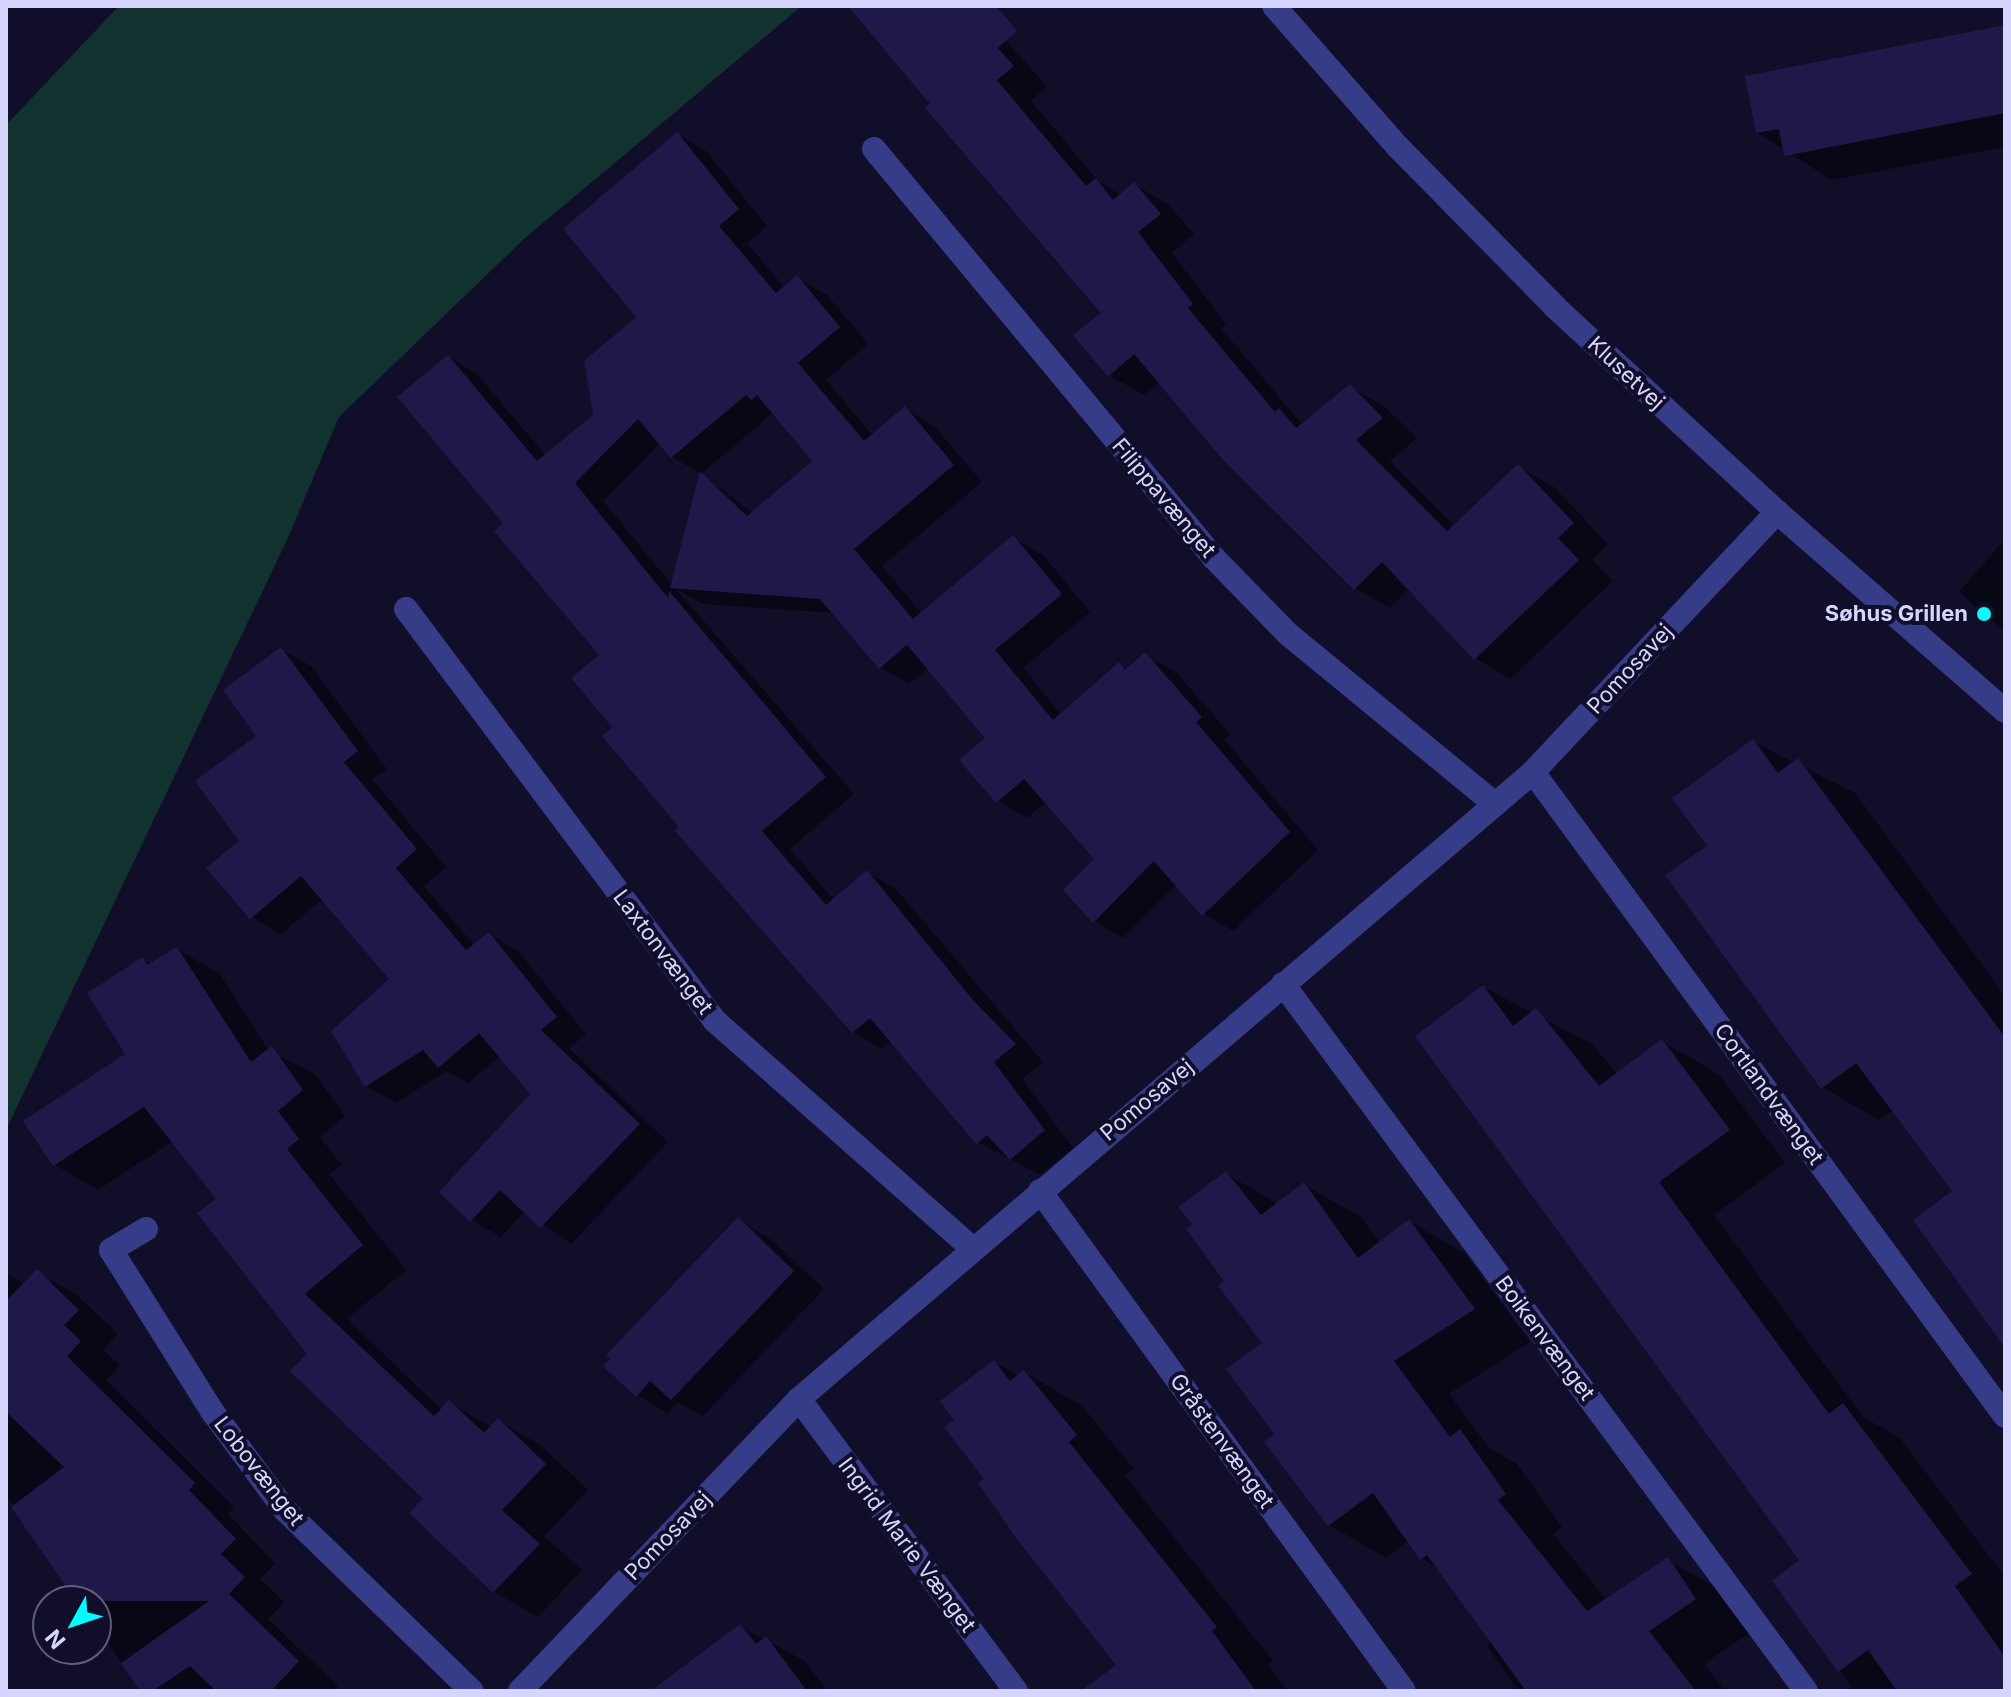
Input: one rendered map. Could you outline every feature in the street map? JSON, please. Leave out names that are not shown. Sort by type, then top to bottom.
[{"type":"street","name":"Klusetvej","points":[[1274,6],[1398,147],[1544,297],[1777,512],[2005,711]]},
{"type":"street","name":"Filippavænget","points":[[874,149],[1214,558],[1288,634],[1495,804]]},
{"type":"street","name":"Pomosavej","points":[[520,1691],[799,1399],[972,1248],[1533,772],[1777,512]]},
{"type":"street","name":"Laxtonvænget","points":[[406,609],[715,1021],[972,1248]]},
{"type":"street","name":"Cortlandvænget","points":[[1533,772],[2005,1416]]},
{"type":"street","name":"Boikenvænget","points":[[1283,984],[1806,1691]]},
{"type":"street","name":"Gråstenvænget","points":[[1040,1191],[1404,1691]]},
{"type":"street","name":"Lobovænget","points":[[146,1229],[111,1250],[212,1411],[285,1510],[472,1691]]},
{"type":"street","name":"Ingrid Marie Vænget","points":[[799,1399],[1016,1691]]},
{"type":"green space","points":[[119,6],[802,6],[525,238],[339,417],[287,540],[6,1130],[6,125]]},
{"type":"building","points":[[848,6],[996,6],[1017,31],[998,48],[1014,66],[997,80],[1086,186],[1096,178],[1113,200],[1134,182],[1161,214],[1138,232],[1193,304],[1188,308],[1275,412],[1279,408],[1296,428],[1350,384],[1383,418],[1356,440],[1447,531],[1518,464],[1574,523],[1558,538],[1579,560],[1474,660],[1382,562],[1354,590],[1225,462],[1134,354],[1108,377],[1073,335],[1101,313],[925,108],[930,104]]},
{"type":"building","points":[[2005,25],[2005,113],[1784,156],[1779,129],[1756,133],[1745,76]]},
{"type":"building","points":[[677,132],[739,209],[719,226],[776,293],[797,275],[840,327],[798,363],[864,441],[905,406],[954,465],[854,549],[913,619],[1013,535],[1062,594],[995,650],[1053,720],[1119,662],[1125,670],[1145,652],[1202,717],[1196,722],[1290,832],[1202,916],[1154,861],[1093,923],[1063,890],[1094,859],[1024,779],[996,803],[959,760],[985,738],[907,645],[879,669],[820,599],[670,588],[700,471],[747,516],[812,461],[757,395],[751,400],[746,395],[671,458],[638,419],[575,483],[668,598],[669,591],[826,777],[762,831],[826,905],[867,870],[973,1000],[1016,1044],[994,1062],[1045,1130],[1010,1160],[987,1135],[976,1144],[870,1018],[852,1033],[675,831],[679,827],[602,736],[612,727],[571,678],[599,655],[494,531],[503,523],[397,397],[448,355],[537,461],[593,415],[584,361],[636,317],[563,229]]},
{"type":"building","points":[[281,647],[358,751],[344,762],[417,849],[396,868],[466,950],[489,932],[557,1017],[541,1030],[640,1124],[540,1228],[500,1190],[470,1222],[439,1192],[530,1094],[479,1033],[438,1068],[423,1050],[365,1087],[331,1031],[389,979],[301,876],[250,919],[206,868],[239,841],[195,781],[256,736],[223,690]]},
{"type":"building","points":[[1753,739],[1778,773],[1798,758],[2005,1037],[2005,1348],[1913,1220],[1952,1191],[1856,1063],[1821,1089],[1665,875],[1707,846],[1672,798]]},
{"type":"building","points":[[177,947],[251,1062],[272,1046],[303,1090],[278,1111],[299,1139],[287,1149],[363,1245],[305,1294],[434,1416],[449,1400],[484,1433],[498,1418],[546,1464],[502,1510],[540,1544],[493,1593],[409,1513],[423,1499],[290,1371],[307,1354],[197,1213],[216,1199],[144,1107],[53,1166],[23,1121],[125,1054],[87,993],[143,957],[147,965]]},
{"type":"building","points":[[1483,985],[1513,1026],[1536,1008],[1599,1086],[1662,1039],[1730,1130],[1659,1182],[1829,1414],[1843,1403],[1972,1574],[1955,1586],[2005,1657],[2005,1691],[1897,1691],[1868,1650],[1838,1672],[1772,1581],[1799,1560],[1415,1036]]},
{"type":"building","points":[[1226,1171],[1261,1215],[1304,1182],[1358,1258],[1409,1219],[1475,1309],[1394,1361],[1450,1437],[1460,1429],[1506,1494],[1498,1500],[1587,1611],[1668,1557],[1696,1599],[1649,1631],[1696,1691],[1526,1691],[1427,1555],[1420,1560],[1373,1493],[1328,1526],[1264,1442],[1274,1434],[1226,1369],[1262,1343],[1218,1286],[1224,1281],[1186,1229],[1192,1224],[1178,1207]]},
{"type":"building","points":[[738,1217],[794,1271],[671,1400],[650,1381],[636,1397],[603,1366],[610,1359],[606,1355]]},
{"type":"building","points":[[37,1269],[79,1310],[64,1325],[81,1341],[67,1356],[195,1483],[189,1490],[236,1539],[221,1554],[245,1577],[229,1594],[299,1661],[271,1691],[216,1691],[190,1666],[153,1691],[140,1691],[121,1663],[209,1601],[112,1601],[112,1585],[65,1585],[11,1507],[64,1467],[6,1412],[6,1301]]},
{"type":"building","points":[[994,1360],[1010,1381],[1024,1370],[1077,1435],[1069,1442],[1217,1627],[1212,1631],[1256,1691],[1081,1691],[1116,1665],[1017,1539],[978,1483],[984,1479],[944,1427],[954,1420],[940,1401]]},
{"type":"building","points":[[740,1624],[756,1644],[766,1636],[807,1691],[651,1691]]},
{"type":"place","name":"Søhus Grillen","points":[[1984,614]]}]
